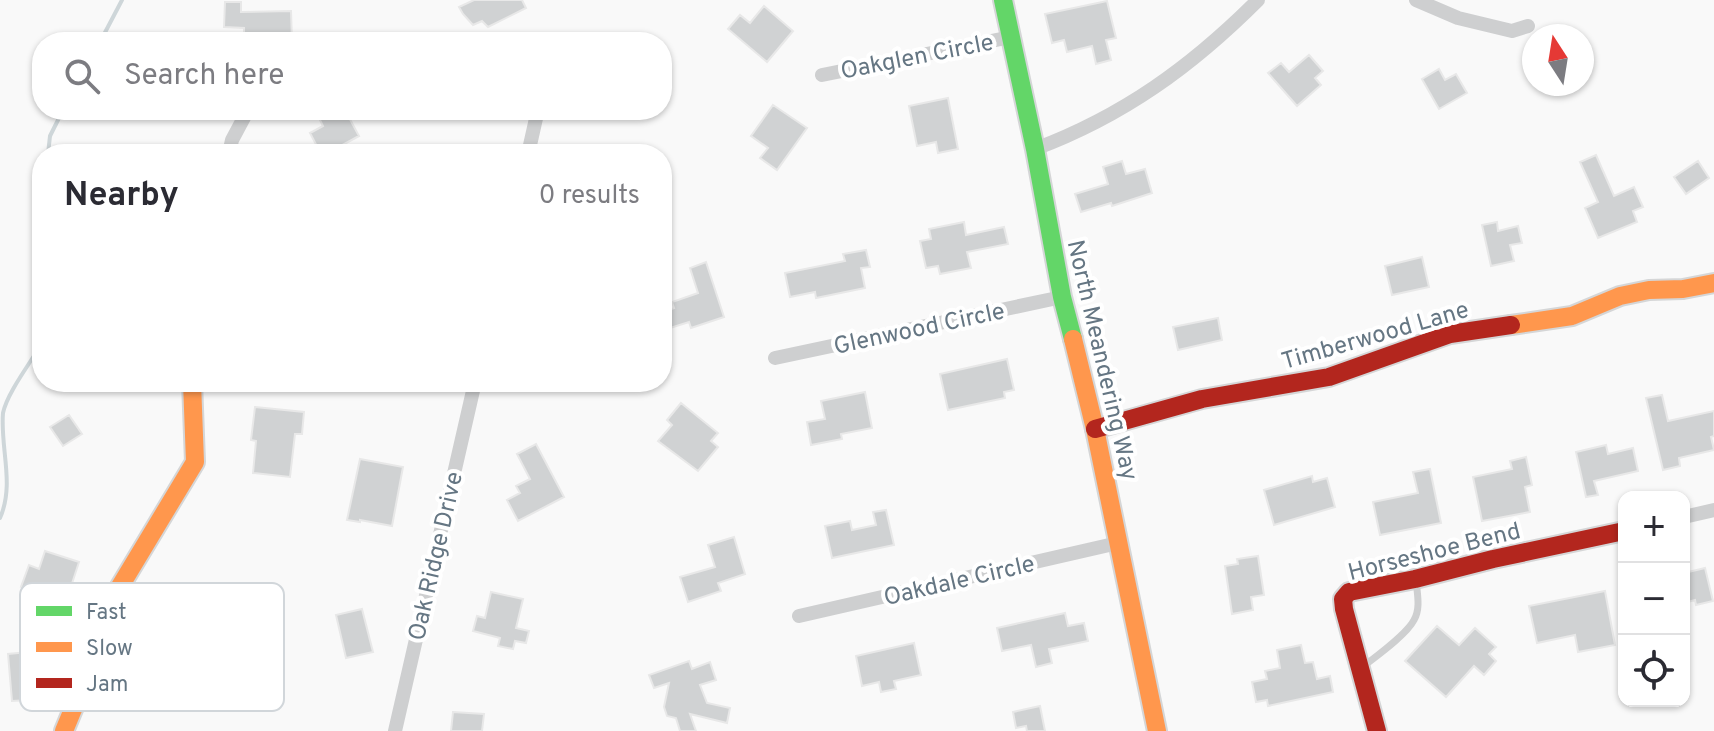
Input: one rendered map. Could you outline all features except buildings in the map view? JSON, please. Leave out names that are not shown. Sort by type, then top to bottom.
[{"type":"street","name":"North Meandering Way","points":[[1003,0],[1062,297],[1095,429],[1157,731]]},
{"type":"street","points":[[1035,149],[1073,135],[1116,113],[1178,72],[1258,0]]},
{"type":"street","points":[[1416,0],[1458,18],[1512,31],[1522,28]]},
{"type":"street","name":"Oakglen Circle","points":[[822,75],[1011,37]]},
{"type":"street","points":[[231,144],[243,120]]},
{"type":"street","points":[[530,144],[536,120]]},
{"type":"street","name":"Timberwood Lane","points":[[1095,429],[1202,399],[1329,377],[1450,334],[1572,316],[1620,296],[1714,283]]},
{"type":"street","name":"Glenwood Circle","points":[[775,358],[1062,297]]},
{"type":"street","points":[[123,583],[195,462],[192,392]]},
{"type":"street","name":"Oak Ridge Drive","points":[[395,731],[473,392]]},
{"type":"street","points":[[1690,516],[1714,510]]},
{"type":"street","name":"Horseshoe Bend","points":[[1377,731],[1344,609],[1343,599],[1349,592],[1618,532]]},
{"type":"street","name":"Oakdale Circle","points":[[799,616],[1118,543]]},
{"type":"street","points":[[64,731],[72,711]]},
{"type":"lane","points":[[1360,668],[1388,648],[1414,620],[1419,601],[1415,579]]},
{"type":"waterway","points":[[105,32],[122,0]]},
{"type":"waterway","points":[[49,144],[58,120]]},
{"type":"waterway","points":[[0,518],[7,479],[3,413],[14,387],[32,359]]},
{"type":"traffic: fast","points":[[1003,0],[1073,339]]},
{"type":"traffic: slow","points":[[1511,325],[1572,316],[1620,296],[1714,283]]},
{"type":"traffic: slow","points":[[1073,339],[1095,429],[1157,731]]},
{"type":"traffic: slow","points":[[122,583],[195,462],[192,392]]},
{"type":"traffic: slow","points":[[64,731],[72,711]]},
{"type":"traffic: jam","points":[[1095,429],[1202,399],[1329,377],[1450,334],[1511,325]]},
{"type":"traffic: jam","points":[[1377,731],[1344,609],[1343,599],[1349,592],[1618,532]]}]
